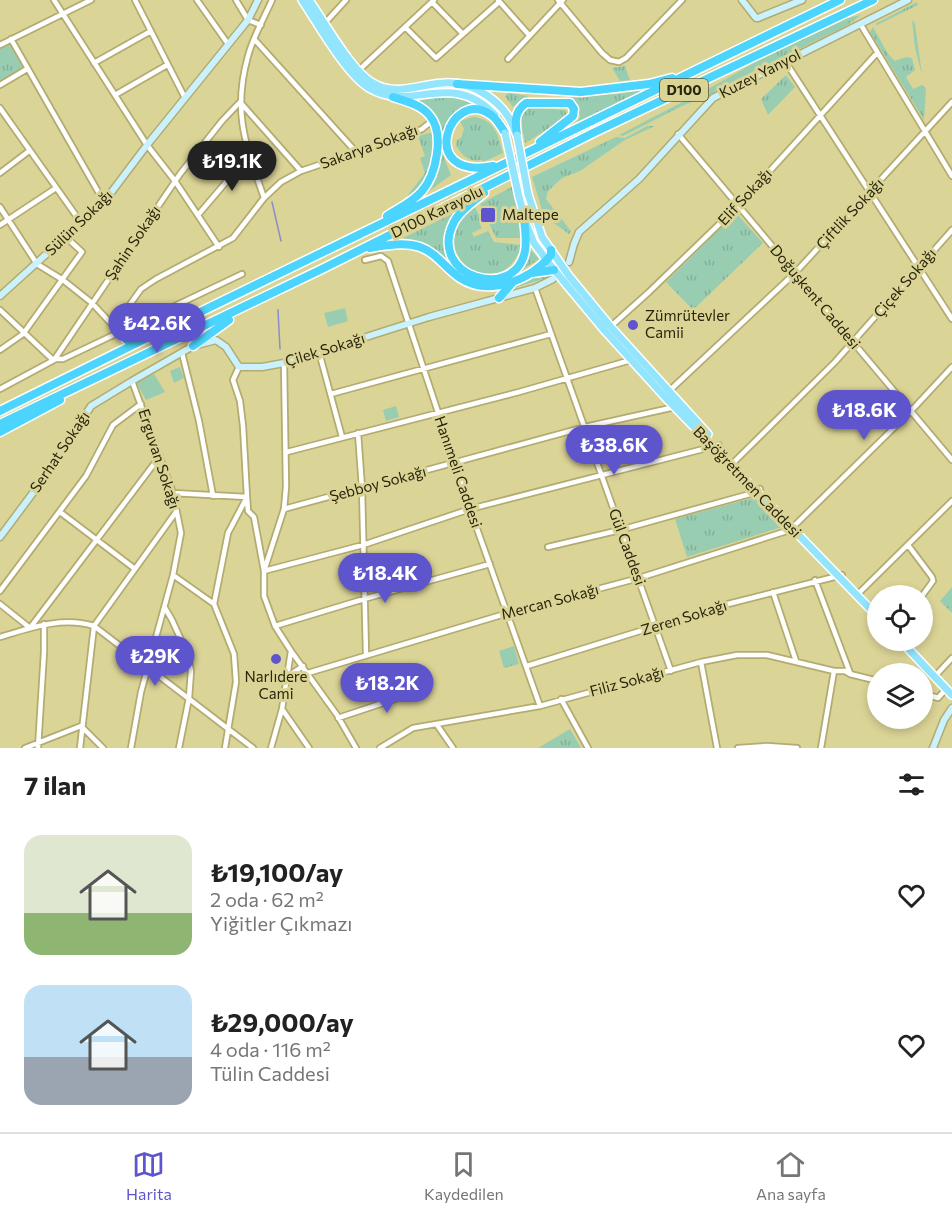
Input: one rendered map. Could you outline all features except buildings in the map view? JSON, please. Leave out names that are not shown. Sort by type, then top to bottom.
[{"type":"highway","name":"D100 Karayolu","points":[[0,411],[840,0]]},
{"type":"highway","name":"D100 Karayolu","points":[[0,424],[251,304],[596,132],[873,0]]},
{"type":"highway","points":[[457,84],[581,92],[649,84],[693,72]]},
{"type":"highway","points":[[362,234],[413,199],[425,187],[432,172],[437,136],[433,120],[421,108],[393,97]]},
{"type":"highway","points":[[517,135],[516,116],[520,107],[526,103],[566,102],[574,109],[571,119],[523,155]]},
{"type":"highway","points":[[505,133],[496,119],[488,113],[467,110],[452,121],[446,135],[446,143],[450,156],[463,166],[483,168],[505,163]]},
{"type":"highway","points":[[496,183],[461,212],[453,224],[450,246],[455,263],[468,275],[480,279],[495,279],[509,273],[519,263],[525,252],[524,219]]},
{"type":"highway","points":[[358,251],[387,245],[409,245],[428,251],[459,278],[471,284],[495,286],[528,274],[547,260],[551,255],[551,250]]},
{"type":"highway","points":[[528,274],[553,274]]},
{"type":"highway","points":[[499,297],[513,281]]},
{"type":"highway","points":[[193,346],[251,304]]},
{"type":"highway","points":[[119,331],[132,345]]},
{"type":"highway","points":[[0,432],[53,405],[100,375]]},
{"type":"main road","name":"Sülün Sokağı","points":[[0,296],[104,202],[248,20],[258,0]]},
{"type":"main road","points":[[302,0],[357,78],[371,89],[393,97],[446,92],[466,96],[490,110],[505,133]]},
{"type":"main road","points":[[309,0],[359,70],[374,84],[395,91],[443,83],[457,84],[478,91],[494,101],[509,119],[517,135]]},
{"type":"main road","points":[[742,0],[758,18],[802,0]]},
{"type":"main road","name":"Kuzey Yanyol","points":[[569,262],[579,232],[638,180],[713,98],[908,0]]},
{"type":"main road","name":"Başöğretmen Caddesi","points":[[505,133],[524,219],[553,274],[608,329],[666,394]]},
{"type":"main road","name":"Başöğretmen Caddesi","points":[[517,135],[528,194],[540,231],[551,250],[631,360],[717,446],[867,605]]},
{"type":"main road","name":"Çilek Sokağı","points":[[239,367],[262,367],[284,363],[408,324],[535,288],[553,274]]},
{"type":"main road","points":[[132,381],[193,346],[212,340],[220,341],[239,367]]},
{"type":"main road","name":"Serhat Sokağı","points":[[0,537],[53,466],[86,412],[96,402],[132,381]]},
{"type":"main road","name":"Başöğretmen Caddesi","points":[[840,576],[867,600]]},
{"type":"main road","points":[[911,651],[950,691]]},
{"type":"main road","points":[[915,651],[950,691]]},
{"type":"main road","points":[[933,748],[944,720],[952,708]]},
{"type":"street","points":[[54,0],[147,146],[175,181],[219,247]]},
{"type":"street","points":[[0,45],[91,0]]},
{"type":"street","points":[[135,0],[185,98]]},
{"type":"street","points":[[197,0],[228,44]]},
{"type":"street","points":[[237,0],[248,20],[261,25]]},
{"type":"street","points":[[264,198],[241,122],[240,102],[248,56],[272,0]]},
{"type":"street","points":[[325,23],[346,0]]},
{"type":"street","points":[[508,59],[561,1],[602,53],[610,60],[620,62],[682,0]]},
{"type":"street","points":[[359,70],[433,1],[464,34]]},
{"type":"street","points":[[405,27],[436,58],[499,1],[529,35]]},
{"type":"street","points":[[861,25],[952,177]]},
{"type":"street","points":[[94,63],[151,31]]},
{"type":"street","points":[[11,39],[104,202]]},
{"type":"street","points":[[255,40],[356,152]]},
{"type":"street","name":"Elif Sokağı","points":[[608,329],[738,206],[877,53]]},
{"type":"street","points":[[785,61],[952,319]]},
{"type":"street","points":[[115,95],[168,65]]},
{"type":"street","points":[[0,85],[27,69]]},
{"type":"street","points":[[240,102],[301,171]]},
{"type":"street","name":"Şahin Sokağı","points":[[54,360],[175,181],[222,121],[240,102]]},
{"type":"street","name":"Çiftlik Sokağı","points":[[666,394],[795,273],[952,102]]},
{"type":"street","points":[[0,108],[82,224]]},
{"type":"street","name":"Sakarya Sokağı","points":[[119,331],[126,310],[141,289],[219,247],[238,233],[264,198],[281,182],[301,171],[413,133],[433,120]]},
{"type":"street","name":"Doğuşkent Caddesi","points":[[678,134],[952,460]]},
{"type":"street","points":[[0,173],[29,151]]},
{"type":"street","points":[[198,214],[250,154]]},
{"type":"street","points":[[0,225],[56,188]]},
{"type":"street","points":[[0,207],[37,264],[63,280],[92,303],[119,331]]},
{"type":"street","name":"Çiçek Sokağı","points":[[733,464],[853,342],[952,230]]},
{"type":"street","points":[[0,350],[23,334],[82,252],[67,237]]},
{"type":"street","name":"Hanımeli Caddesi","points":[[365,260],[381,256],[387,259],[540,706]]},
{"type":"street","points":[[0,389],[54,360],[64,359],[242,274]]},
{"type":"street","name":"Gül Caddesi","points":[[535,288],[671,671]]},
{"type":"street","points":[[0,310],[23,334],[54,360]]},
{"type":"street","points":[[331,394],[551,334]]},
{"type":"street","points":[[319,352],[342,437]]},
{"type":"street","points":[[182,353],[199,421],[213,496]]},
{"type":"street","points":[[287,452],[631,360]]},
{"type":"street","points":[[264,571],[284,509],[287,452],[284,363]]},
{"type":"street","points":[[239,367],[233,380],[240,401],[248,511],[254,517],[264,571],[264,596],[275,626],[338,717],[356,748]]},
{"type":"street","points":[[793,527],[912,410],[952,367]]},
{"type":"street","name":"Erguvan Sokağı","points":[[131,748],[141,692],[173,575],[181,533],[173,493],[132,381]]},
{"type":"street","points":[[0,591],[86,476],[113,425],[141,404]]},
{"type":"street","name":"Şebboy Sokağı","points":[[284,509],[585,428],[678,406]]},
{"type":"street","points":[[358,434],[362,488],[366,654]]},
{"type":"street","points":[[264,571],[363,545],[471,509],[717,446]]},
{"type":"street","points":[[30,628],[160,456]]},
{"type":"street","points":[[548,547],[620,530],[758,491]]},
{"type":"street","points":[[173,493],[247,497]]},
{"type":"street","points":[[225,748],[236,682],[234,654],[214,603],[228,533],[247,497]]},
{"type":"street","points":[[859,592],[952,501]]},
{"type":"street","points":[[60,512],[135,569]]},
{"type":"street","points":[[80,748],[94,626],[176,512]]},
{"type":"street","name":"Mercan Sokağı","points":[[308,673],[508,613],[639,578],[793,527]]},
{"type":"street","points":[[908,545],[932,577],[933,581],[930,585]]},
{"type":"street","points":[[275,626],[364,598],[490,564]]},
{"type":"street","points":[[173,575],[214,603]]},
{"type":"street","name":"Zeren Sokağı","points":[[527,666],[773,592],[815,580],[840,576]]},
{"type":"street","points":[[815,580],[850,674]]},
{"type":"street","points":[[773,592],[796,661]]},
{"type":"street","points":[[0,604],[30,628]]},
{"type":"street","points":[[164,607],[186,653],[191,671],[189,698],[178,748]]},
{"type":"street","points":[[0,637],[44,624],[82,623],[94,626],[253,748]]},
{"type":"street","points":[[38,745],[44,624]]},
{"type":"street","points":[[271,748],[282,709],[291,651]]},
{"type":"street","name":"Filiz Sokağı","points":[[383,747],[414,728],[540,706],[701,662],[737,655],[767,655],[845,671],[867,678]]},
{"type":"street","points":[[937,674],[952,658]]},
{"type":"street","points":[[701,662],[717,748]]},
{"type":"street","points":[[288,676],[303,666]]},
{"type":"street","points":[[821,748],[834,670]]},
{"type":"street","points":[[338,717],[428,688]]},
{"type":"street","points":[[933,696],[938,698],[950,691]]},
{"type":"street","points":[[561,699],[588,748]]},
{"type":"street","points":[[282,709],[309,748]]},
{"type":"street","points":[[437,725],[453,748]]},
{"type":"street","points":[[25,748],[38,745],[81,726]]},
{"type":"street","points":[[81,726],[104,748]]},
{"type":"street","points":[[738,748],[767,746],[797,748]]},
{"type":"green space","points":[[917,2],[918,5],[875,24]]},
{"type":"green space","points":[[861,15],[846,26],[726,85],[710,96],[682,106],[623,136],[619,135],[759,60],[847,18]]},
{"type":"green space","points":[[912,20],[915,24],[922,75],[915,48]]},
{"type":"green space","points":[[873,27],[888,54],[895,61],[906,57],[912,58],[915,70],[906,77],[913,89],[922,85],[926,88],[924,120],[870,32]]},
{"type":"green space","points":[[10,42],[23,68],[0,81],[0,47]]},
{"type":"green space","points":[[625,66],[630,80],[620,81],[612,68]]},
{"type":"green space","points":[[786,75],[795,87],[768,115],[761,99]]},
{"type":"green space","points":[[650,89],[576,123],[580,117],[579,110],[574,103],[565,98],[617,94]]},
{"type":"green space","points":[[508,93],[529,96],[513,107],[505,96]]},
{"type":"green space","points":[[444,96],[466,100],[481,109],[450,121],[442,137],[442,126],[438,125],[429,109],[420,100]]},
{"type":"green space","points":[[529,107],[565,110],[567,115],[566,118],[525,143],[521,118]]},
{"type":"green space","points":[[473,117],[480,118],[491,125],[497,134],[503,153],[483,162],[467,158],[461,153],[456,146],[464,129],[460,121]]},
{"type":"green space","points":[[647,126],[655,126],[625,140],[580,171],[562,178],[548,191],[546,199],[571,231],[569,234],[548,219],[543,213],[532,177],[616,137],[625,138]]},
{"type":"green space","points":[[433,132],[432,160],[428,176],[410,198],[408,195],[425,173],[420,158],[425,156],[418,136]]},
{"type":"green space","points":[[440,148],[451,175],[426,193],[433,180]]},
{"type":"green space","points":[[513,186],[523,238],[496,238],[480,204]]},
{"type":"green space","points":[[475,207],[482,221],[479,222],[482,228],[472,233],[474,237],[488,231],[494,242],[522,245],[511,265],[496,274],[481,274],[467,267],[458,255],[454,240],[459,223]]},
{"type":"green space","points":[[454,213],[447,237],[450,262],[429,246],[403,238]]},
{"type":"green space","points":[[736,213],[763,243],[693,310],[666,282]]},
{"type":"green space","points":[[529,248],[539,259],[510,278]]},
{"type":"green space","points":[[547,273],[550,277],[511,289],[528,278]]},
{"type":"green space","points":[[345,308],[348,321],[328,327],[324,313]]},
{"type":"green space","points":[[180,367],[184,378],[174,383],[170,371]]},
{"type":"green space","points":[[154,374],[165,392],[146,400],[136,382]]},
{"type":"green space","points":[[396,406],[399,417],[386,421],[383,410]]},
{"type":"green space","points":[[756,497],[785,526],[687,557],[675,519]]},
{"type":"green space","points":[[952,587],[952,613],[940,601]]},
{"type":"green space","points":[[514,646],[519,664],[504,668],[499,651]]},
{"type":"green space","points":[[570,729],[581,748],[538,748]]},
{"type":"waterway","points":[[272,202],[281,241]]},
{"type":"waterway","points":[[278,310],[280,349]]},
{"type":"place","name":"Maltepe","points":[[488,215]]},
{"type":"place","name":"Zümrütevler Camii","points":[[633,325]]},
{"type":"place","name":"Narlıdere Cami","points":[[276,659]]}]
